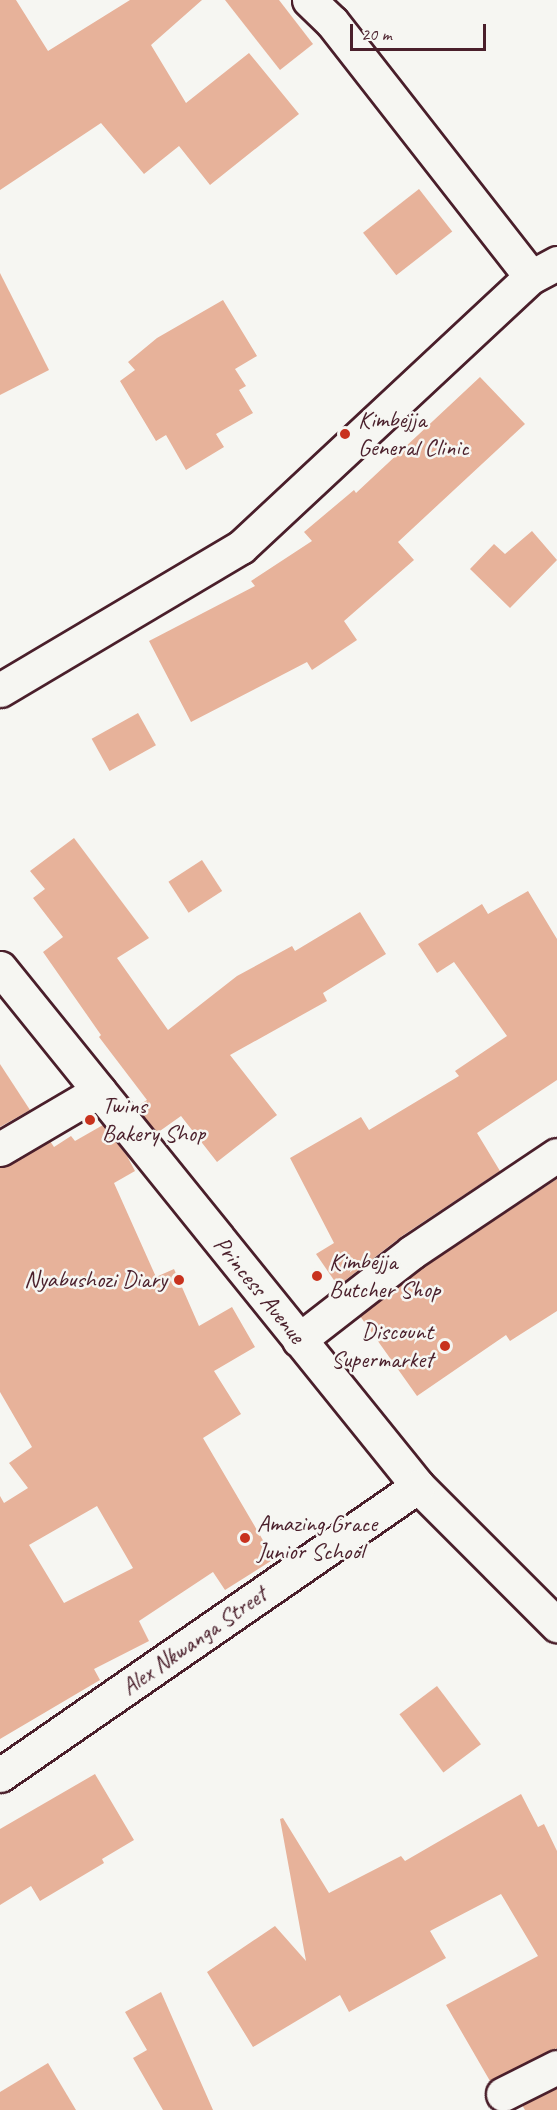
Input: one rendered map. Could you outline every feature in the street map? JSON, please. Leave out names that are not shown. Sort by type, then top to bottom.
[{"type":"street","points":[[0,690],[241,547],[544,270],[332,22],[309,0]]},
{"type":"street","name":"Princess Avenue","points":[[0,968],[418,1486],[557,1625]]},
{"type":"street","points":[[0,1149],[99,1091]]},
{"type":"street","points":[[299,1340],[412,1252],[557,1155]]},
{"type":"street","name":"Alex Nkwanga Street","points":[[0,1775],[418,1486]]},
{"type":"street","points":[[502,2094],[557,2067]]},
{"type":"building","points":[[0,0],[16,0],[48,51],[130,0],[202,0],[151,45],[186,103],[249,53],[299,114],[210,185],[179,146],[144,174],[101,123],[0,190]]},
{"type":"building","points":[[225,0],[279,0],[313,44],[280,70]]},
{"type":"building","points":[[419,189],[452,232],[396,275],[363,233]]},
{"type":"building","points":[[0,273],[49,370],[0,395]]},
{"type":"building","points":[[223,300],[257,356],[235,369],[246,386],[239,390],[253,413],[216,434],[224,447],[186,470],[166,435],[156,441],[120,381],[135,370],[128,362],[157,338]]},
{"type":"building","points":[[480,377],[525,424],[398,542],[414,560],[344,621],[357,640],[312,670],[307,662],[191,722],[149,641],[255,586],[251,581],[312,541],[304,532],[354,490],[356,493]]},
{"type":"building","points":[[532,531],[557,560],[510,608],[470,569],[494,544],[505,554]]},
{"type":"building","points":[[138,713],[156,745],[110,771],[92,739]]},
{"type":"building","points":[[74,838],[149,938],[117,958],[168,1030],[237,976],[292,946],[295,951],[360,912],[386,954],[323,993],[327,1001],[230,1055],[277,1115],[217,1162],[181,1116],[157,1133],[136,1107],[147,1100],[99,1037],[101,1035],[43,952],[63,937],[33,898],[45,889],[30,871]]},
{"type":"building","points":[[202,860],[222,891],[189,913],[168,882]]},
{"type":"building","points":[[528,891],[557,939],[557,1080],[477,1133],[500,1171],[402,1236],[338,1286],[316,1254],[334,1243],[290,1158],[361,1117],[369,1130],[459,1076],[455,1071],[507,1036],[454,962],[437,973],[418,944],[482,904],[488,914]]},
{"type":"building","points":[[0,1064],[30,1110],[0,1127]]},
{"type":"building","points":[[103,1125],[127,1156],[135,1171],[114,1183],[156,1277],[174,1269],[199,1326],[232,1307],[255,1347],[214,1371],[241,1414],[203,1438],[274,1559],[225,1590],[213,1572],[139,1621],[149,1641],[94,1669],[100,1680],[0,1739],[0,1496],[4,1503],[28,1488],[9,1463],[32,1447],[0,1392],[0,1168],[50,1141],[54,1147],[71,1136],[75,1141]],"holes":[[[97,1506],[133,1568],[64,1603],[29,1545]]]},
{"type":"building","points":[[557,1179],[557,1311],[510,1341],[506,1335],[417,1396],[360,1316],[423,1267]]},
{"type":"building","points":[[437,1686],[481,1744],[443,1773],[399,1714]]},
{"type":"building","points":[[95,1774],[134,1840],[102,1859],[104,1863],[40,1901],[31,1886],[0,1905],[0,1829]]},
{"type":"building","points":[[521,1794],[538,1827],[544,1824],[557,1851],[557,2048],[490,2081],[446,2005],[538,1956],[501,1894],[430,1931],[446,1958],[349,2012],[340,1995],[253,2047],[207,1972],[275,1926],[306,1961],[280,1819],[283,1818],[329,1893],[401,1856],[405,1861]]},
{"type":"building","points":[[161,1992],[213,2110],[163,2110],[133,2058],[147,2050],[125,2012]]},
{"type":"building","points":[[48,2063],[76,2110],[0,2110],[0,2092]]},
{"type":"building","points":[[557,2088],[557,2110],[525,2110],[522,2105]]},
{"type":"place","name":"Kimbejja General Clinic","points":[[345,434]]},
{"type":"place","name":"Twins Bakery Shop","points":[[90,1120]]},
{"type":"place","name":"Kimbejja Butcher Shop","points":[[317,1276]]},
{"type":"place","name":"Nyabushozi Diary","points":[[179,1280]]},
{"type":"place","name":"Discount Supermarket","points":[[445,1346]]},
{"type":"place","name":"Amazing Grace Junior School","points":[[245,1538]]}]
